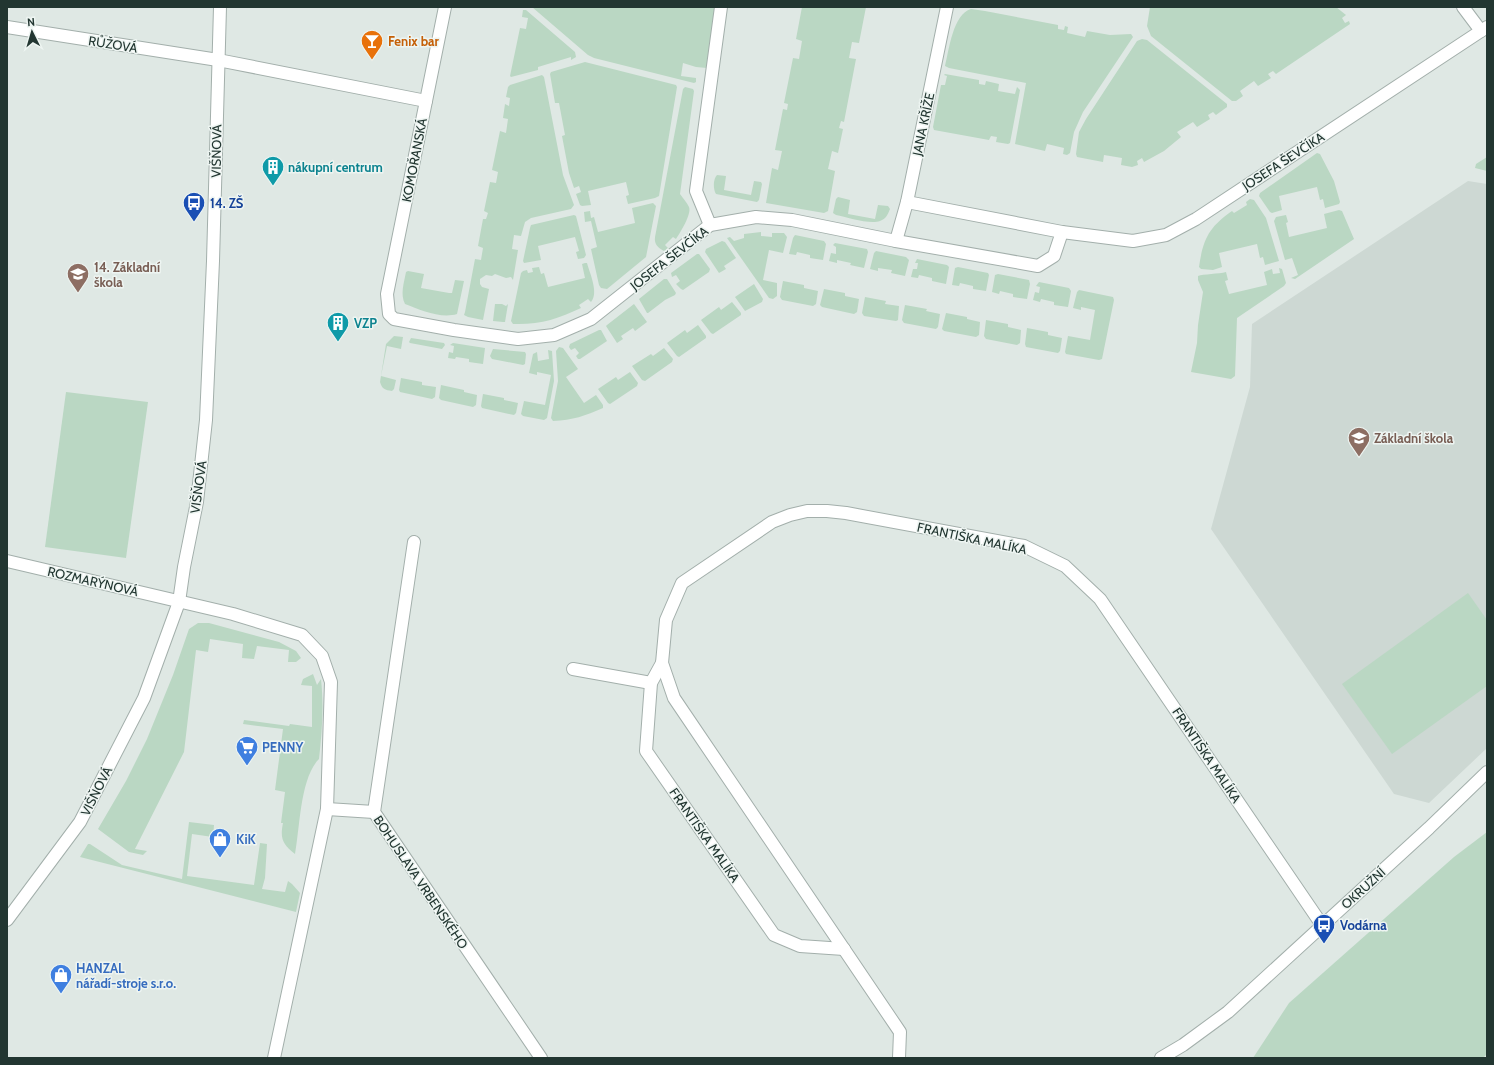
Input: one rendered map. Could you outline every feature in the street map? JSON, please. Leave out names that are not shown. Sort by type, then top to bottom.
[{"type":"street","name":"VIŠŇOVÁ","points":[[7,920],[80,822],[144,698],[179,602],[184,567],[197,502],[206,420],[213,261],[220,7]]},
{"type":"street","name":"KOMOŘANSKÁ","points":[[389,314],[387,294],[444,7]]},
{"type":"street","points":[[710,225],[696,191],[721,7]]},
{"type":"street","name":"JANA KŘÍŽE","points":[[896,241],[907,202],[947,7]]},
{"type":"street","points":[[1463,7],[1484,29]]},
{"type":"street","name":"RŮŽOVÁ","points":[[7,27],[218,60],[426,101]]},
{"type":"street","name":"JOSEFA ŠEVČÍKA","points":[[907,202],[1062,232],[1133,241],[1173,233],[1484,29]]},
{"type":"street","name":"JOSEFA ŠEVČÍKA","points":[[389,314],[394,319],[510,338],[518,339],[554,335],[591,319],[710,225],[756,217],[792,220],[896,241],[1038,266],[1054,256],[1062,232]]},
{"type":"street","name":"FRANTIŠKA MALÍKA","points":[[844,949],[800,946],[774,934],[646,751],[651,683],[662,663],[666,620],[682,582],[772,522],[790,515],[807,511],[846,513],[1024,546],[1065,566],[1100,599],[1322,925]]},
{"type":"street","name":"BOHUSLAVA VRBENSKÉHO","points":[[414,542],[374,812],[541,1058]]},
{"type":"street","name":"ROZMARÝNOVÁ","points":[[7,561],[233,614],[302,635],[322,656],[330,682],[327,809],[274,1058]]},
{"type":"street","name":"FRANTIŠKA MALÍKA","points":[[662,663],[674,698],[900,1032],[899,1058]]},
{"type":"street","points":[[573,669],[651,683]]},
{"type":"street","name":"OKRUŽNÍ","points":[[1161,1058],[1228,1012],[1429,828],[1487,772]]},
{"type":"street","points":[[327,809],[374,812]]},
{"type":"shaded area","name":"Základní škola","points":[[1468,181],[1487,184],[1487,748],[1429,803],[1394,794],[1211,529],[1250,387],[1252,324]]},
{"type":"green space","points":[[532,7],[716,7],[707,68],[696,67],[683,63],[681,76],[696,78],[696,82],[694,83],[594,58],[588,55]]},
{"type":"green space","points":[[802,7],[866,7],[859,43],[852,42],[849,58],[856,59],[844,122],[841,121],[839,128],[843,129],[838,153],[832,151],[828,169],[835,171],[828,211],[824,213],[766,203],[772,168],[778,170],[782,151],[775,150],[783,109],[787,110],[788,104],[784,103],[793,58],[799,59],[802,41],[796,39]]},
{"type":"green space","points":[[1150,7],[1336,7],[1346,15],[1342,18],[1345,23],[1349,21],[1350,24],[1276,74],[1273,71],[1268,74],[1271,78],[1258,86],[1254,81],[1240,91],[1243,96],[1236,101],[1232,101],[1151,36],[1147,26]]},
{"type":"green space","points":[[971,9],[1058,25],[1058,29],[1064,30],[1065,26],[1068,27],[1067,33],[1085,37],[1087,31],[1110,35],[1131,34],[1133,37],[1083,112],[1074,132],[1070,153],[1067,155],[1063,154],[1064,148],[1047,144],[1045,151],[1015,144],[1026,83],[945,66],[950,42],[956,25],[965,12]]},
{"type":"green space","points":[[523,10],[526,10],[575,52],[576,57],[571,60],[571,57],[538,67],[538,70],[511,77],[520,28],[526,29],[528,18],[522,17]]},
{"type":"green space","points":[[1142,39],[1147,40],[1227,104],[1227,107],[1216,115],[1213,112],[1208,115],[1210,119],[1197,127],[1193,122],[1177,132],[1181,137],[1164,151],[1144,162],[1142,158],[1137,161],[1138,165],[1132,167],[1121,165],[1122,158],[1104,155],[1103,162],[1077,157],[1076,154],[1079,132],[1086,119],[1137,41]]},
{"type":"green space","points":[[585,62],[676,85],[677,87],[659,196],[628,204],[626,196],[629,195],[626,182],[588,191],[591,205],[580,205],[576,194],[581,192],[579,186],[574,188],[569,173],[562,136],[565,135],[559,103],[555,103],[550,74],[551,72]]},
{"type":"green space","points":[[542,75],[544,77],[563,175],[574,205],[571,209],[531,218],[525,222],[521,236],[514,235],[512,249],[518,250],[513,280],[511,277],[506,278],[495,274],[492,276],[486,275],[480,279],[480,284],[482,287],[489,289],[483,320],[468,317],[464,315],[475,259],[481,260],[483,248],[478,246],[483,219],[486,219],[488,213],[484,211],[490,182],[496,183],[498,172],[492,170],[500,131],[506,133],[508,119],[503,118],[505,104],[509,106],[510,98],[506,97],[508,87],[510,85]]},
{"type":"green space","points":[[944,75],[979,80],[979,84],[985,85],[986,81],[999,84],[998,91],[1015,94],[1017,87],[1020,90],[1010,143],[996,142],[997,137],[991,136],[989,140],[934,130],[933,127],[941,85],[945,85],[947,76]]},
{"type":"green space","points":[[685,87],[693,89],[694,91],[680,194],[689,207],[689,214],[676,239],[673,237],[665,245],[668,248],[664,251],[657,246],[655,237],[683,89]]},
{"type":"green space","points":[[1317,153],[1320,154],[1334,181],[1340,202],[1339,204],[1325,208],[1323,199],[1320,200],[1317,187],[1279,196],[1282,210],[1272,213],[1270,212],[1259,196],[1260,193]]},
{"type":"green space","points":[[1487,157],[1487,171],[1475,168],[1476,164]]},
{"type":"green space","points":[[717,175],[726,176],[724,190],[751,195],[754,181],[761,182],[762,184],[759,200],[757,202],[716,194],[714,184]]},
{"type":"green space","points":[[838,197],[850,200],[848,214],[875,219],[878,205],[888,206],[890,209],[885,218],[880,221],[870,222],[852,219],[833,213],[836,199]]},
{"type":"green space","points":[[1250,199],[1254,200],[1266,218],[1279,261],[1265,265],[1263,257],[1260,258],[1257,244],[1219,253],[1222,267],[1213,270],[1201,269],[1199,267],[1201,257],[1208,234],[1224,217],[1232,211],[1234,213],[1247,205],[1246,202]]},
{"type":"green space","points":[[653,203],[656,206],[646,257],[607,289],[601,288],[591,249],[597,247],[591,221],[585,222],[584,212],[590,211],[591,218],[594,217],[598,232],[635,223],[632,208]]},
{"type":"green space","points":[[1339,210],[1342,211],[1354,239],[1295,279],[1291,278],[1298,275],[1292,258],[1285,260],[1274,221],[1276,217],[1286,215],[1289,237],[1327,228],[1324,214]]},
{"type":"green space","points":[[574,215],[576,216],[586,255],[584,258],[578,259],[576,252],[579,251],[575,237],[538,246],[541,260],[524,263],[523,261],[531,225]]},
{"type":"green space","points":[[761,232],[761,236],[772,237],[772,233],[784,233],[787,237],[783,253],[769,250],[763,280],[777,283],[777,296],[773,299],[769,298],[727,238],[730,237],[734,241],[744,238],[744,234]]},
{"type":"green space","points":[[795,235],[824,241],[826,244],[823,260],[810,258],[810,255],[797,252],[796,255],[789,254]]},
{"type":"green space","points":[[722,241],[725,242],[736,258],[724,266],[726,269],[719,273],[705,252],[706,249]]},
{"type":"green space","points":[[835,243],[867,249],[868,252],[864,268],[837,260],[837,263],[829,261],[831,253],[836,254],[836,247],[833,245]]},
{"type":"green space","points":[[876,251],[906,257],[909,260],[905,276],[891,273],[892,270],[878,268],[878,271],[870,269],[874,253]]},
{"type":"green space","points":[[699,254],[710,269],[709,272],[683,290],[676,284],[680,281],[676,275],[672,277],[671,273]]},
{"type":"green space","points":[[917,259],[947,265],[949,267],[946,284],[932,281],[932,278],[919,275],[918,278],[911,277],[913,269],[917,269],[918,263],[915,263]]},
{"type":"green space","points":[[587,263],[594,289],[591,302],[588,299],[579,305],[581,308],[548,320],[513,324],[511,321],[521,273],[523,271],[527,270],[528,273],[533,272],[532,268],[539,267],[541,274],[544,273],[548,287],[585,278],[582,264]]},
{"type":"green space","points":[[958,267],[988,273],[989,275],[986,291],[973,289],[973,286],[960,283],[959,286],[952,285],[955,268]]},
{"type":"green space","points":[[1279,268],[1282,269],[1286,283],[1284,286],[1237,318],[1235,376],[1231,379],[1191,372],[1197,343],[1203,292],[1198,276],[1226,272],[1228,280],[1225,281],[1229,294],[1267,285],[1264,272],[1272,269],[1273,274],[1280,273]]},
{"type":"green space","points":[[408,271],[424,274],[421,288],[449,293],[452,293],[455,280],[464,281],[457,314],[437,315],[405,304],[403,288],[406,272]]},
{"type":"green space","points":[[998,274],[1029,280],[1030,284],[1027,299],[1013,297],[1013,294],[1000,291],[999,294],[992,292],[995,275]]},
{"type":"green space","points":[[664,279],[667,279],[676,293],[675,295],[665,300],[647,313],[639,299]]},
{"type":"green space","points":[[783,281],[804,285],[804,288],[818,291],[816,304],[813,306],[782,300],[780,297]]},
{"type":"green space","points":[[1039,282],[1069,288],[1071,291],[1068,307],[1054,305],[1054,302],[1041,299],[1040,302],[1033,300],[1035,292],[1039,293],[1040,287],[1036,286]]},
{"type":"green space","points":[[754,284],[763,299],[762,302],[745,311],[735,297]]},
{"type":"green space","points":[[824,289],[845,293],[845,296],[859,299],[857,312],[854,314],[822,307],[820,305]]},
{"type":"green space","points":[[1079,290],[1113,297],[1114,300],[1102,359],[1099,360],[1066,354],[1065,352],[1068,336],[1090,340],[1095,310],[1081,307],[1081,310],[1073,308],[1077,292]]},
{"type":"green space","points":[[865,297],[886,301],[885,304],[899,306],[898,320],[896,321],[864,316],[862,313]]},
{"type":"green space","points":[[732,302],[741,315],[713,334],[711,333],[701,320],[719,307],[721,310]]},
{"type":"green space","points":[[495,304],[502,304],[506,306],[508,304],[505,322],[493,321]]},
{"type":"green space","points":[[634,304],[647,322],[635,331],[633,328],[621,336],[623,339],[617,343],[606,326]]},
{"type":"green space","points":[[905,305],[927,309],[926,311],[940,314],[938,327],[936,329],[904,323],[902,320]]},
{"type":"green space","points":[[946,313],[967,317],[967,319],[980,322],[979,335],[976,337],[944,331],[942,329]]},
{"type":"green space","points":[[986,320],[1008,324],[1008,327],[1021,330],[1020,343],[1017,345],[986,339],[984,336]]},
{"type":"green space","points":[[698,325],[706,338],[679,357],[677,356],[667,343],[685,330],[687,333]]},
{"type":"green space","points":[[1027,328],[1048,332],[1048,335],[1062,338],[1060,351],[1058,353],[1026,347]]},
{"type":"green space","points":[[601,330],[607,341],[578,359],[576,356],[579,353],[575,348],[571,350],[569,347],[570,344]]},
{"type":"green space","points":[[394,336],[403,337],[401,349],[387,346],[381,376],[396,380],[392,391],[384,389],[380,382],[386,344]]},
{"type":"green space","points":[[411,338],[444,343],[445,345],[442,349],[410,343]]},
{"type":"green space","points":[[453,343],[485,348],[483,364],[469,362],[469,359],[456,357],[455,359],[448,358],[449,352],[453,353],[454,346],[450,345]]},
{"type":"green space","points":[[559,347],[563,348],[578,369],[566,377],[584,403],[596,395],[603,405],[603,408],[579,417],[553,421],[551,418],[558,381],[556,351]]},
{"type":"green space","points":[[664,348],[673,359],[672,362],[645,381],[642,380],[632,366],[651,354],[653,356]]},
{"type":"green space","points":[[493,349],[525,352],[525,364],[523,365],[492,359],[490,356]]},
{"type":"green space","points":[[548,350],[552,351],[554,381],[547,418],[544,420],[523,416],[521,414],[524,401],[545,405],[551,375],[537,372],[537,375],[529,373],[533,354],[537,352],[538,361],[549,359]]},
{"type":"green space","points":[[630,372],[638,383],[637,386],[610,404],[608,403],[598,389],[616,377],[618,380]]},
{"type":"green space","points":[[401,378],[422,382],[422,385],[436,387],[435,397],[432,399],[400,392]]},
{"type":"green space","points":[[441,385],[464,390],[464,392],[477,395],[476,405],[473,407],[441,400],[439,398]]},
{"type":"green space","points":[[66,392],[148,402],[126,558],[45,547]]},
{"type":"green space","points":[[483,394],[504,398],[504,400],[518,403],[516,413],[514,415],[482,408]]},
{"type":"green space","points":[[1468,593],[1487,620],[1487,686],[1392,754],[1342,684]]},
{"type":"green space","points":[[198,623],[209,623],[279,642],[296,651],[301,658],[296,662],[288,662],[289,650],[257,646],[254,659],[242,658],[243,644],[210,639],[208,652],[196,650],[184,752],[135,849],[147,851],[143,855],[129,852],[98,829],[126,781],[147,739],[173,675],[189,629]]},
{"type":"green space","points":[[313,674],[317,685],[321,679],[322,689],[322,729],[319,759],[313,767],[304,791],[295,854],[287,847],[282,837],[283,823],[281,823],[285,792],[275,790],[283,729],[243,724],[244,720],[289,726],[290,724],[312,727],[312,686],[301,685],[303,679]]},
{"type":"green space","points":[[189,822],[214,825],[213,837],[192,834],[187,876],[254,885],[260,843],[267,844],[265,878],[262,889],[285,892],[288,881],[300,893],[296,912],[80,857],[88,844],[90,844],[122,865],[182,879]]},
{"type":"green space","points":[[1487,832],[1487,1054],[1483,1058],[1253,1058],[1289,1003],[1454,857]]},
{"type":"place","name":"Fenix bar","points":[[372,60]]},
{"type":"place","name":"nákupní centrum","points":[[273,186]]},
{"type":"place","name":"14. ZŠ","points":[[194,222]]},
{"type":"place","name":"14. Základní škola","points":[[78,294]]},
{"type":"place","name":"VZP","points":[[338,342]]},
{"type":"place","name":"Základní škola","points":[[1359,458]]},
{"type":"place","name":"PENNY","points":[[247,766]]},
{"type":"place","name":"KiK","points":[[220,858]]},
{"type":"place","name":"Vodárna","points":[[1324,944]]},
{"type":"place","name":"HANZAL nářadí-stroje s.r.o.","points":[[61,994]]}]
